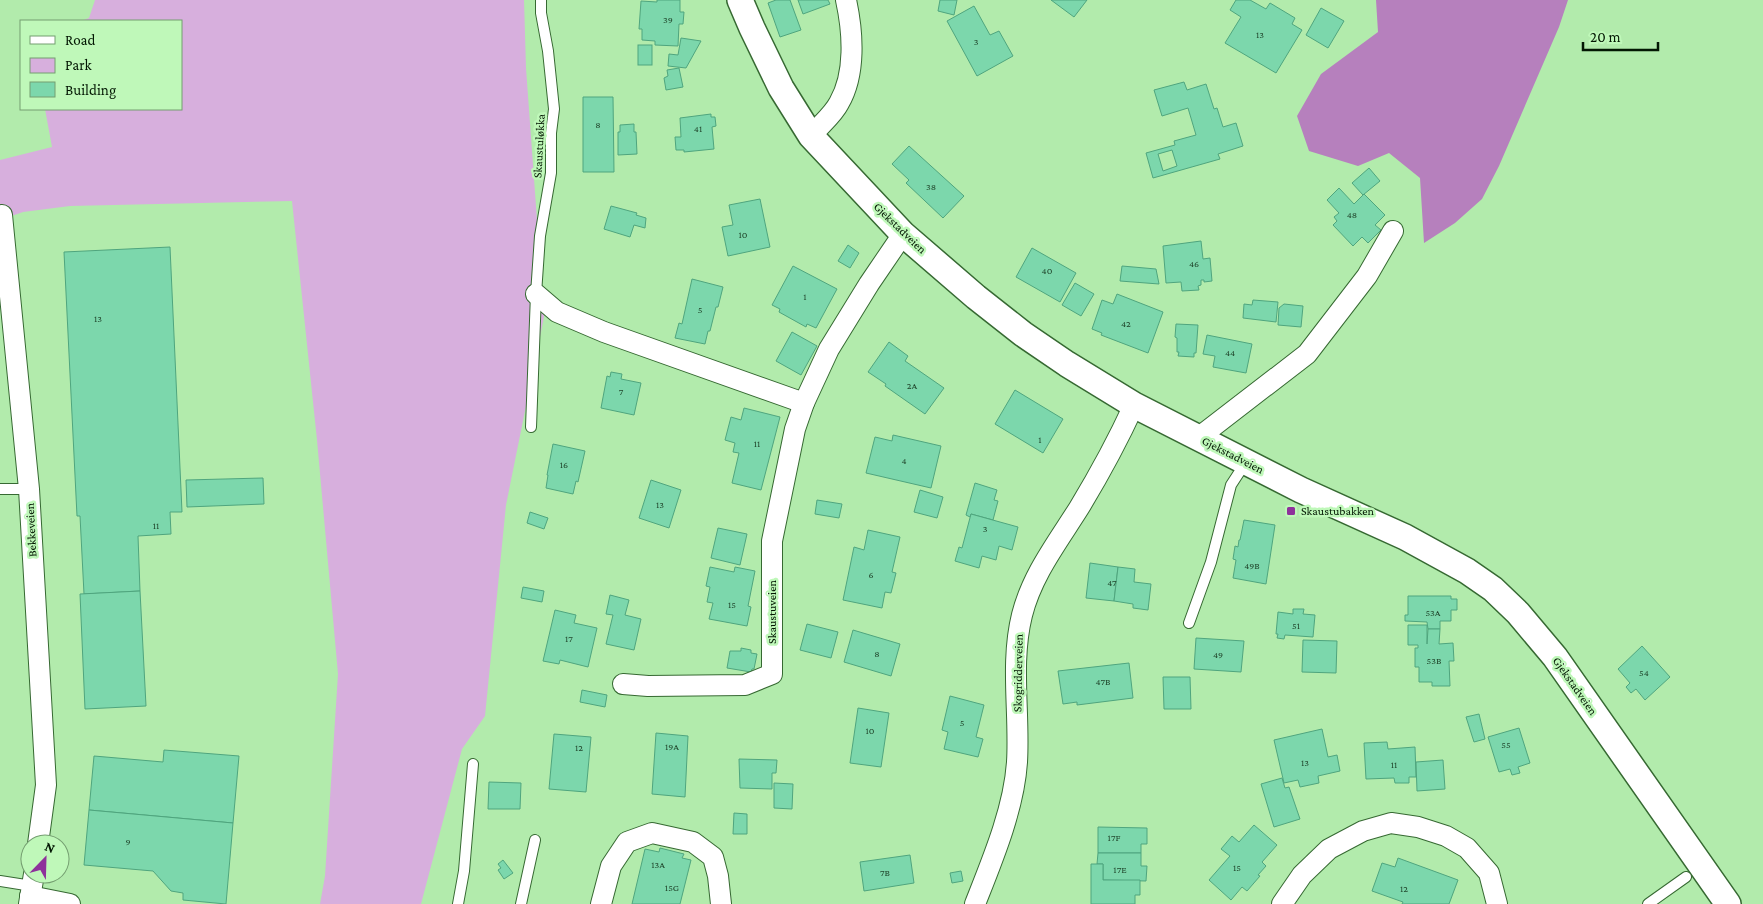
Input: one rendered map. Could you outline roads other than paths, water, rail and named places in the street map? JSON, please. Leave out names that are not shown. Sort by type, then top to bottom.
[{"type":"street","name":"Gjekstadveien","points":[[740,0],[781,88],[811,136],[903,234],[976,297],[1023,334],[1067,364],[1134,405],[1246,462],[1405,537],[1467,571],[1493,589],[1518,613],[1555,657],[1728,904]]},
{"type":"street","points":[[811,136],[839,104],[847,88],[853,58],[846,0]]},
{"type":"street","name":"Bekkeveien","points":[[2,216],[29,489],[46,785],[39,834]]},
{"type":"street","points":[[1198,438],[1308,354],[1367,276],[1393,231]]},
{"type":"street","name":"Skaustuveien","points":[[623,684],[648,686],[745,685],[772,674],[772,542],[795,429],[804,403],[829,349],[869,284],[903,234]]},
{"type":"street","points":[[536,294],[557,312],[604,332],[804,403]]},
{"type":"street","name":"Skogridderveien","points":[[975,904],[995,850],[1014,784],[1018,742],[1016,652],[1024,608],[1037,575],[1099,475],[1134,405]]},
{"type":"street","points":[[1282,904],[1302,875],[1329,849],[1363,831],[1390,823],[1418,827],[1446,836],[1467,848],[1489,873],[1497,904]]},
{"type":"street","points":[[602,904],[612,866],[627,842],[652,833],[693,842],[713,857],[718,876],[721,904]]},
{"type":"street","points":[[31,890],[70,904]]},
{"type":"lane","name":"Skaustuløkka","points":[[531,427],[540,236],[551,173],[551,133],[554,109],[548,51],[541,13],[541,0]]},
{"type":"lane","points":[[1189,623],[1211,562],[1232,485],[1246,462]]},
{"type":"lane","points":[[0,489],[29,489]]},
{"type":"lane","points":[[458,904],[464,871],[473,764]]},
{"type":"lane","points":[[521,904],[535,840]]},
{"type":"lane","points":[[1648,904],[1686,876]]},
{"type":"lane","points":[[0,881],[31,890]]},
{"type":"place","name":"Skaustubakken","points":[[1291,511]]}]
